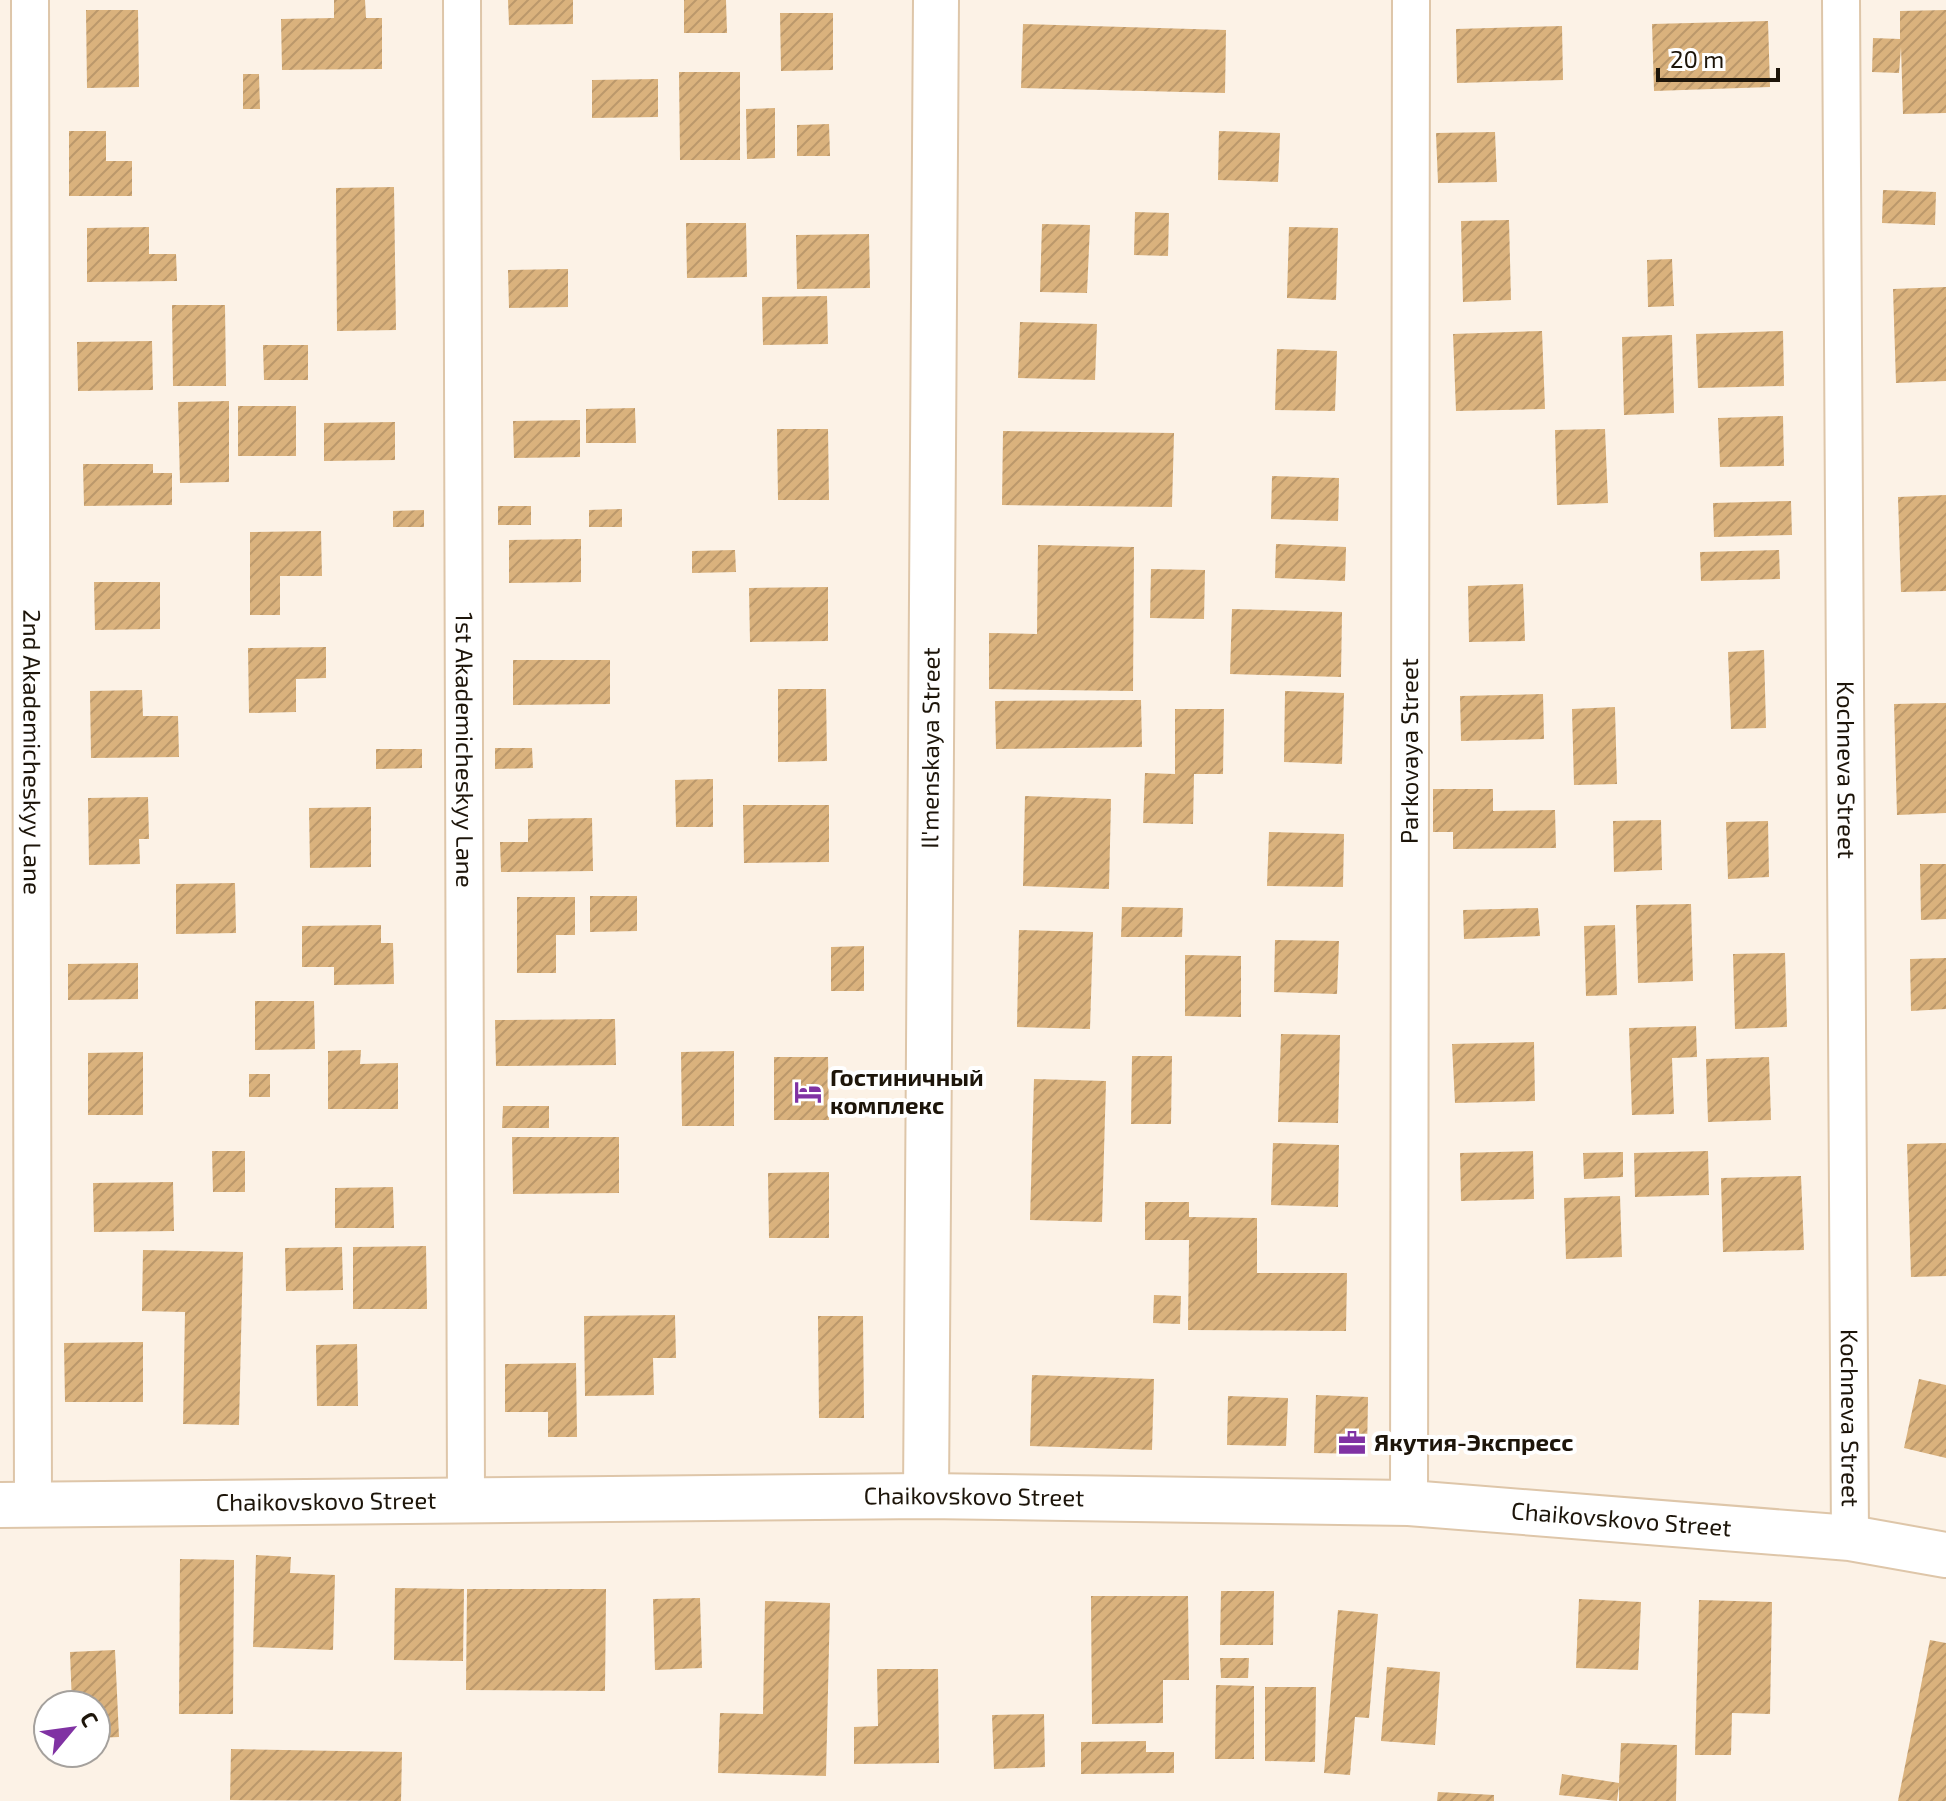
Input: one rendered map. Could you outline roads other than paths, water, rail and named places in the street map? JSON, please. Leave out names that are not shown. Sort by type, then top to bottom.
[{"type":"main road","name":"Il'menskaya Street","points":[[926,1496],[936,0]]},
{"type":"main road","name":"Chaikovskovo Street","points":[[16,1505],[926,1496],[1409,1503],[1850,1538],[1946,1555]]},
{"type":"street","name":"2nd Akademicheskyy Lane","points":[[16,1505],[30,0]]},
{"type":"street","name":"1st Akademicheskyy Lane","points":[[462,0],[466,1501]]},
{"type":"street","name":"Parkovaya Street","points":[[1409,1503],[1411,0]]},
{"type":"street","name":"Kochneva Street","points":[[1841,0],[1850,1538]]},
{"type":"place","name":"Гостиничный комплекс","points":[[808,1092]]},
{"type":"place","name":"Якутия-Экспресс","points":[[1352,1443]]}]
